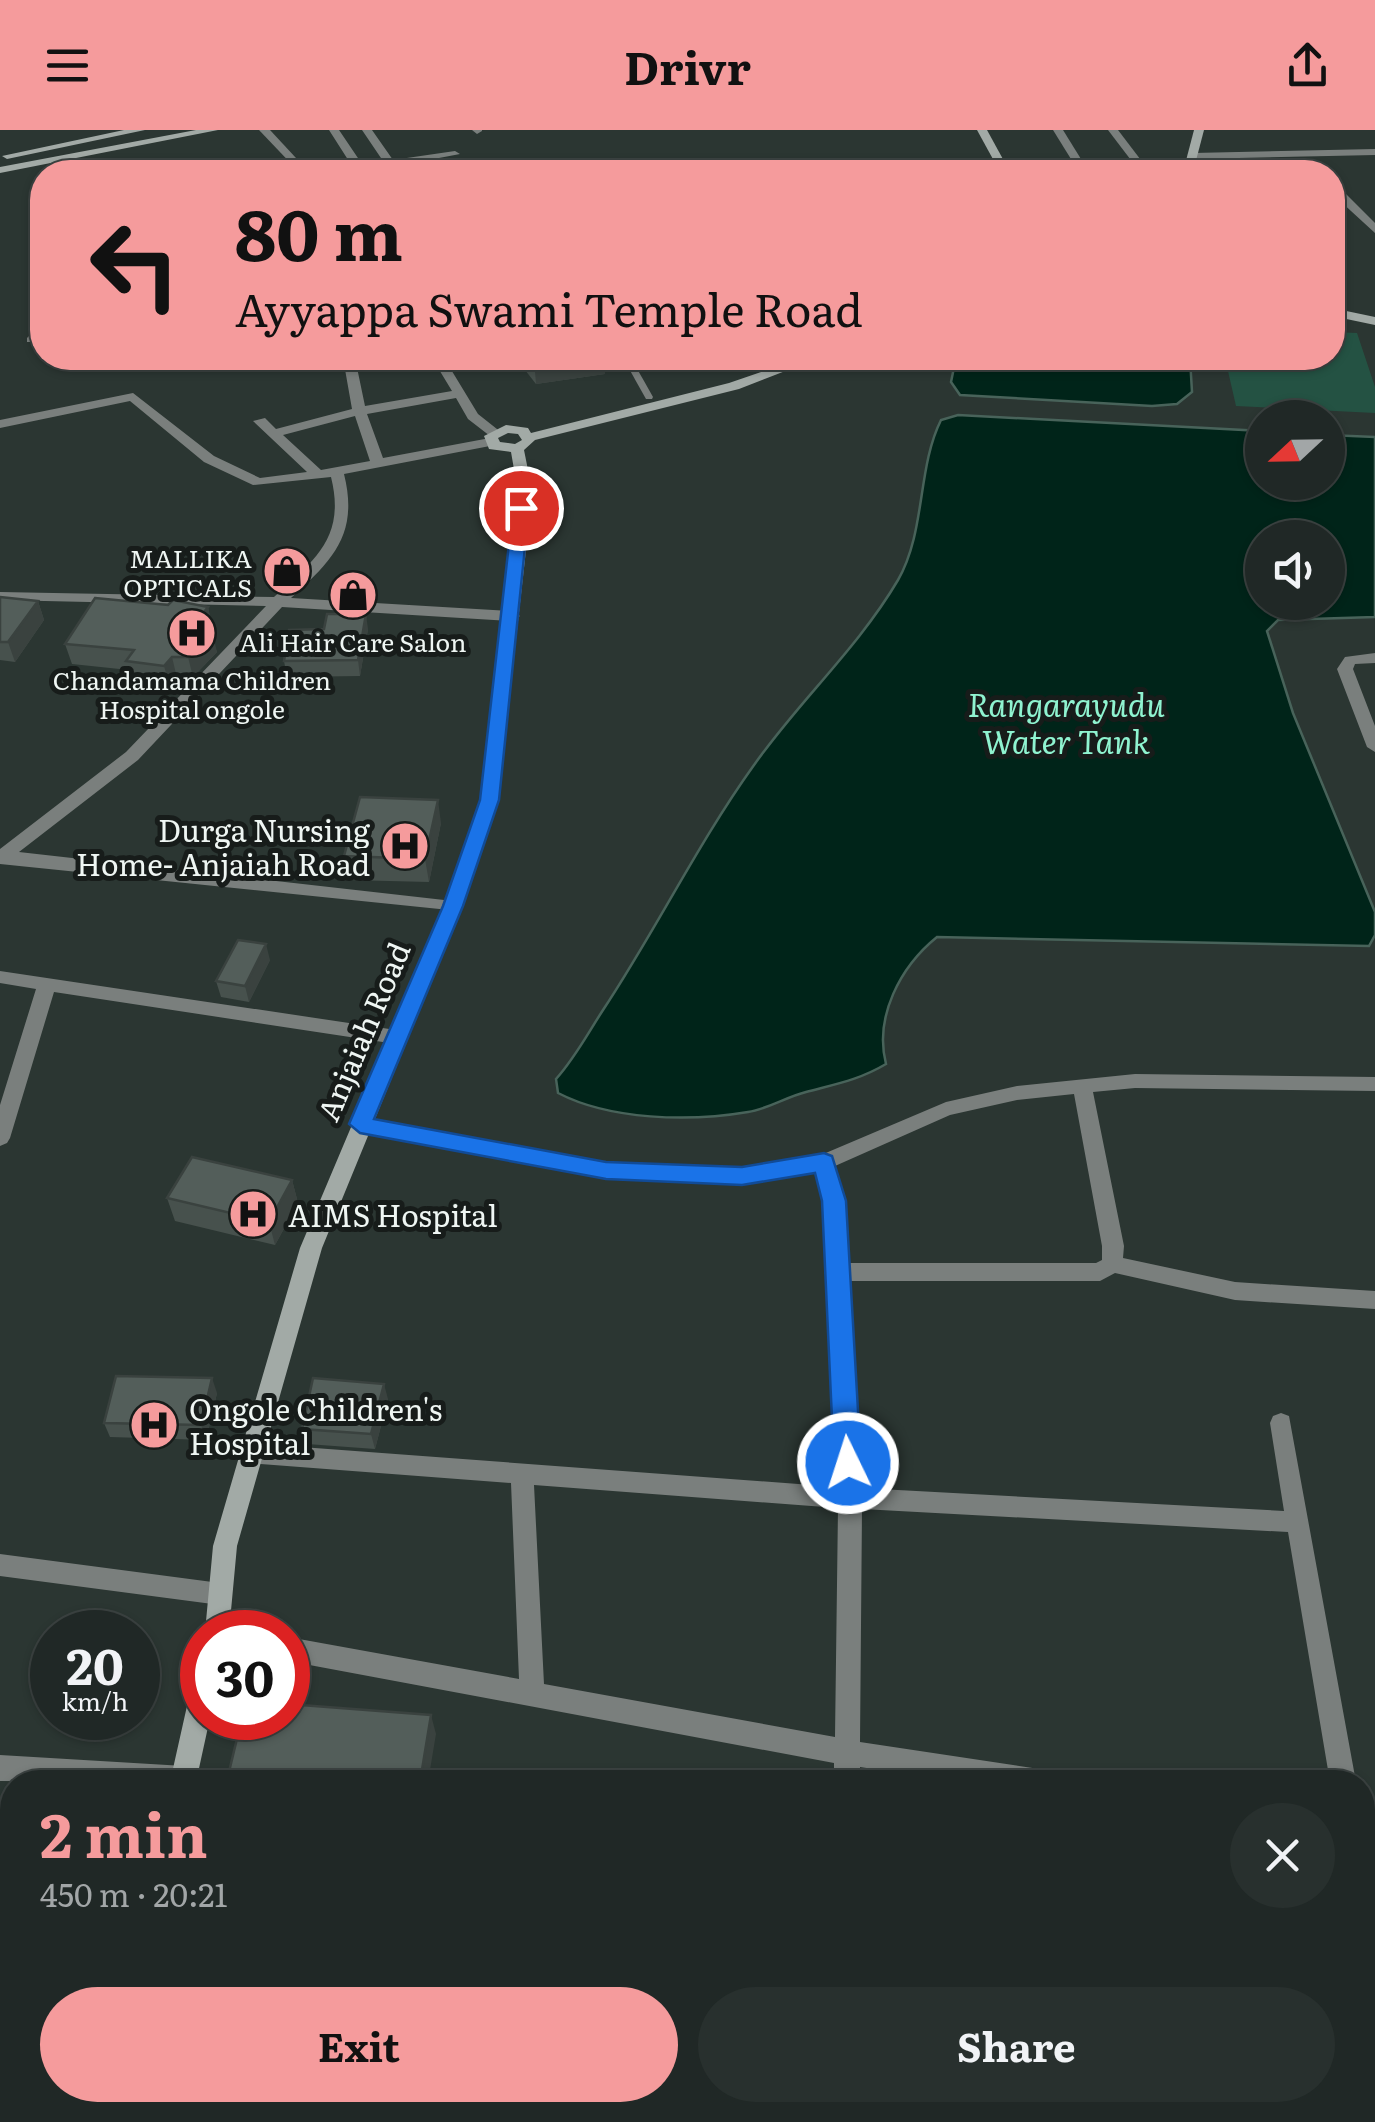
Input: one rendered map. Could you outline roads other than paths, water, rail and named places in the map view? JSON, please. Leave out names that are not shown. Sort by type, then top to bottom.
[{"type":"street","points":[[0,158],[140,130]]},
{"type":"street","points":[[53,160],[213,130]]},
{"type":"street","points":[[264,130],[293,160]]},
{"type":"street","points":[[334,130],[354,160]]},
{"type":"street","points":[[367,130],[388,160]]},
{"type":"street","points":[[982,130],[998,160]]},
{"type":"street","points":[[1058,130],[1077,160]]},
{"type":"street","points":[[1113,130],[1136,160]]},
{"type":"street","points":[[1192,160],[1199,130]]},
{"type":"street","points":[[1193,156],[1375,152]]},
{"type":"street","points":[[428,160],[454,154]]},
{"type":"street","points":[[0,170],[30,164]]},
{"type":"street","points":[[1345,199],[1375,230]]},
{"type":"street","points":[[1345,315],[1375,321]]},
{"type":"street","points":[[352,370],[359,410],[377,461]]},
{"type":"street","points":[[445,370],[472,416],[500,448],[649,397],[744,370]]},
{"type":"street","points":[[521,438],[734,386],[779,370]]},
{"type":"street","points":[[276,433],[359,410],[458,394]]},
{"type":"street","points":[[0,424],[133,397],[209,460],[237,476],[258,482],[318,475],[492,437]]},
{"type":"street","points":[[260,422],[318,475]]},
{"type":"street","name":"Anjaiah Road","points":[[219,1610],[225,1546],[248,1453],[311,1248],[453,906],[493,784],[512,616],[521,438]]},
{"type":"street","points":[[1,856],[132,756],[323,557],[341,530],[348,504],[336,470]]},
{"type":"street","points":[[0,596],[278,602],[512,616]]},
{"type":"street","points":[[1375,658],[1350,660],[1345,668],[1375,747]]},
{"type":"street","points":[[1,856],[453,906]]},
{"type":"street","points":[[0,977],[396,1037]]},
{"type":"street","points":[[0,1138],[46,986]]},
{"type":"street","points":[[360,1124],[606,1170],[742,1176],[824,1162],[946,1109],[1082,1084],[1373,1089]]},
{"type":"street","points":[[1082,1084],[1113,1246],[1112,1264]]},
{"type":"street","points":[[824,1162],[834,1201],[850,1498],[849,1770]]},
{"type":"street","points":[[835,1272],[1090,1272],[1112,1264],[1235,1291],[1375,1300]]},
{"type":"street","points":[[1282,1422],[1341,1770]]},
{"type":"street","points":[[248,1453],[850,1498],[1298,1522]]},
{"type":"street","points":[[522,1474],[532,1693]]},
{"type":"street","points":[[0,1565],[220,1594]]},
{"type":"street","points":[[310,1654],[850,1754],[959,1770]]},
{"type":"street","points":[[185,1770],[192,1740]]},
{"type":"street","points":[[0,1768],[30,1770]]},
{"type":"lane","points":[[634,370],[649,397]]},
{"type":"water","points":[[954,370],[1191,370],[1192,392],[1177,404],[1152,406],[960,395],[951,382]]},
{"type":"water","name":"Rangarayudu Water Tank","points":[[958,415],[1245,430],[1245,500],[1345,500],[1345,436],[1375,437],[1375,617],[1345,618],[1345,520],[1245,520],[1245,620],[1278,620],[1267,631],[1293,713],[1375,912],[1375,935],[1369,946],[937,937],[912,963],[893,994],[884,1029],[886,1064],[866,1074],[755,1110],[701,1117],[625,1114],[558,1093],[556,1079],[622,980],[734,795],[771,741],[865,629],[898,580],[913,541],[933,439],[941,420]]},
{"type":"place","name":"MALLIKA OPTICALS","points":[[287,571]]},
{"type":"place","name":"Ali Hair Care Salon","points":[[353,595]]},
{"type":"place","name":"Chandamama Children Hospital ongole","points":[[192,633]]},
{"type":"place","name":"Durga Nursing Home- Anjaiah Road","points":[[405,846]]},
{"type":"place","name":"AIMS Hospital","points":[[253,1214]]},
{"type":"place","name":"Ongole Children's Hospital","points":[[154,1425]]}]
